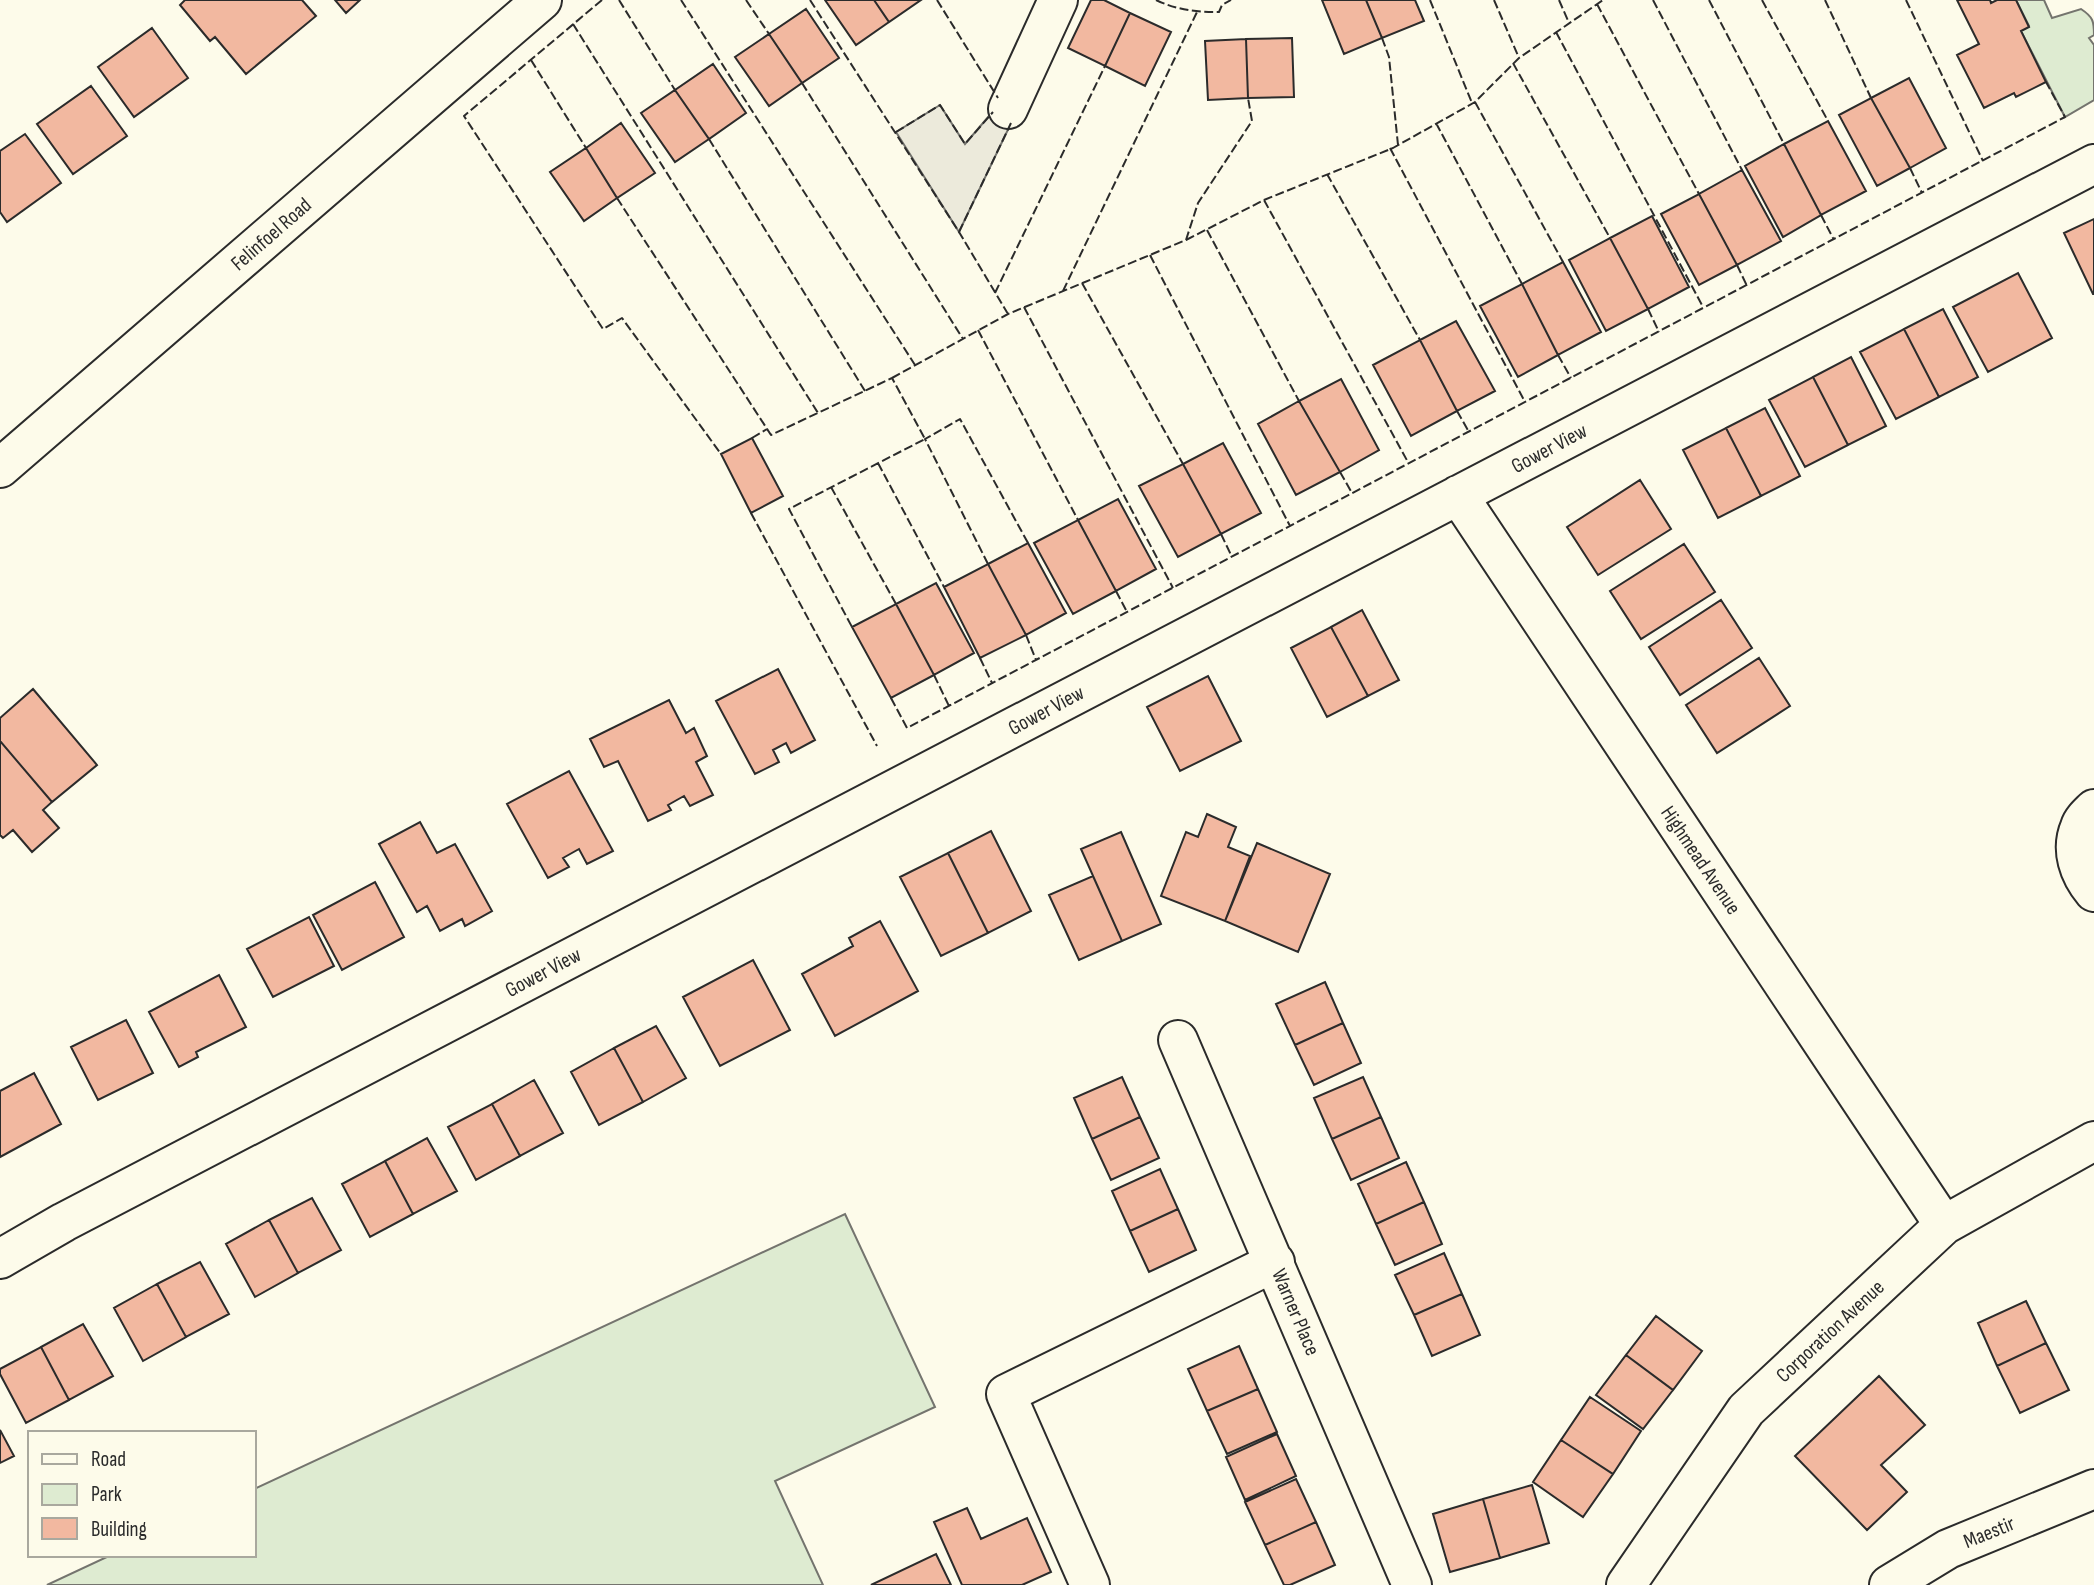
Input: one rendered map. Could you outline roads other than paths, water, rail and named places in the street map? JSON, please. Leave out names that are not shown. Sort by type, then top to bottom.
[{"type":"street","name":"Felinfoel Road","points":[[0,468],[542,0]]},
{"type":"street","points":[[1008,109],[1058,0]]},
{"type":"street","name":"Gower View","points":[[0,1259],[64,1222],[2094,164]]},
{"type":"street","name":"Highmead Avenue","points":[[1458,495],[1944,1225]]},
{"type":"street","points":[[2094,809],[2080,825],[2075,849],[2083,878],[2094,892]]},
{"type":"street","name":"Warner Place","points":[[1178,1040],[1412,1585]]},
{"type":"street","name":"Corporation Avenue","points":[[1626,1585],[1746,1410],[1944,1225],[2094,1141]]},
{"type":"street","points":[[1090,1585],[1006,1394],[1275,1262]]},
{"type":"street","name":"Maestir","points":[[1889,1585],[1948,1549],[2094,1489]]}]
